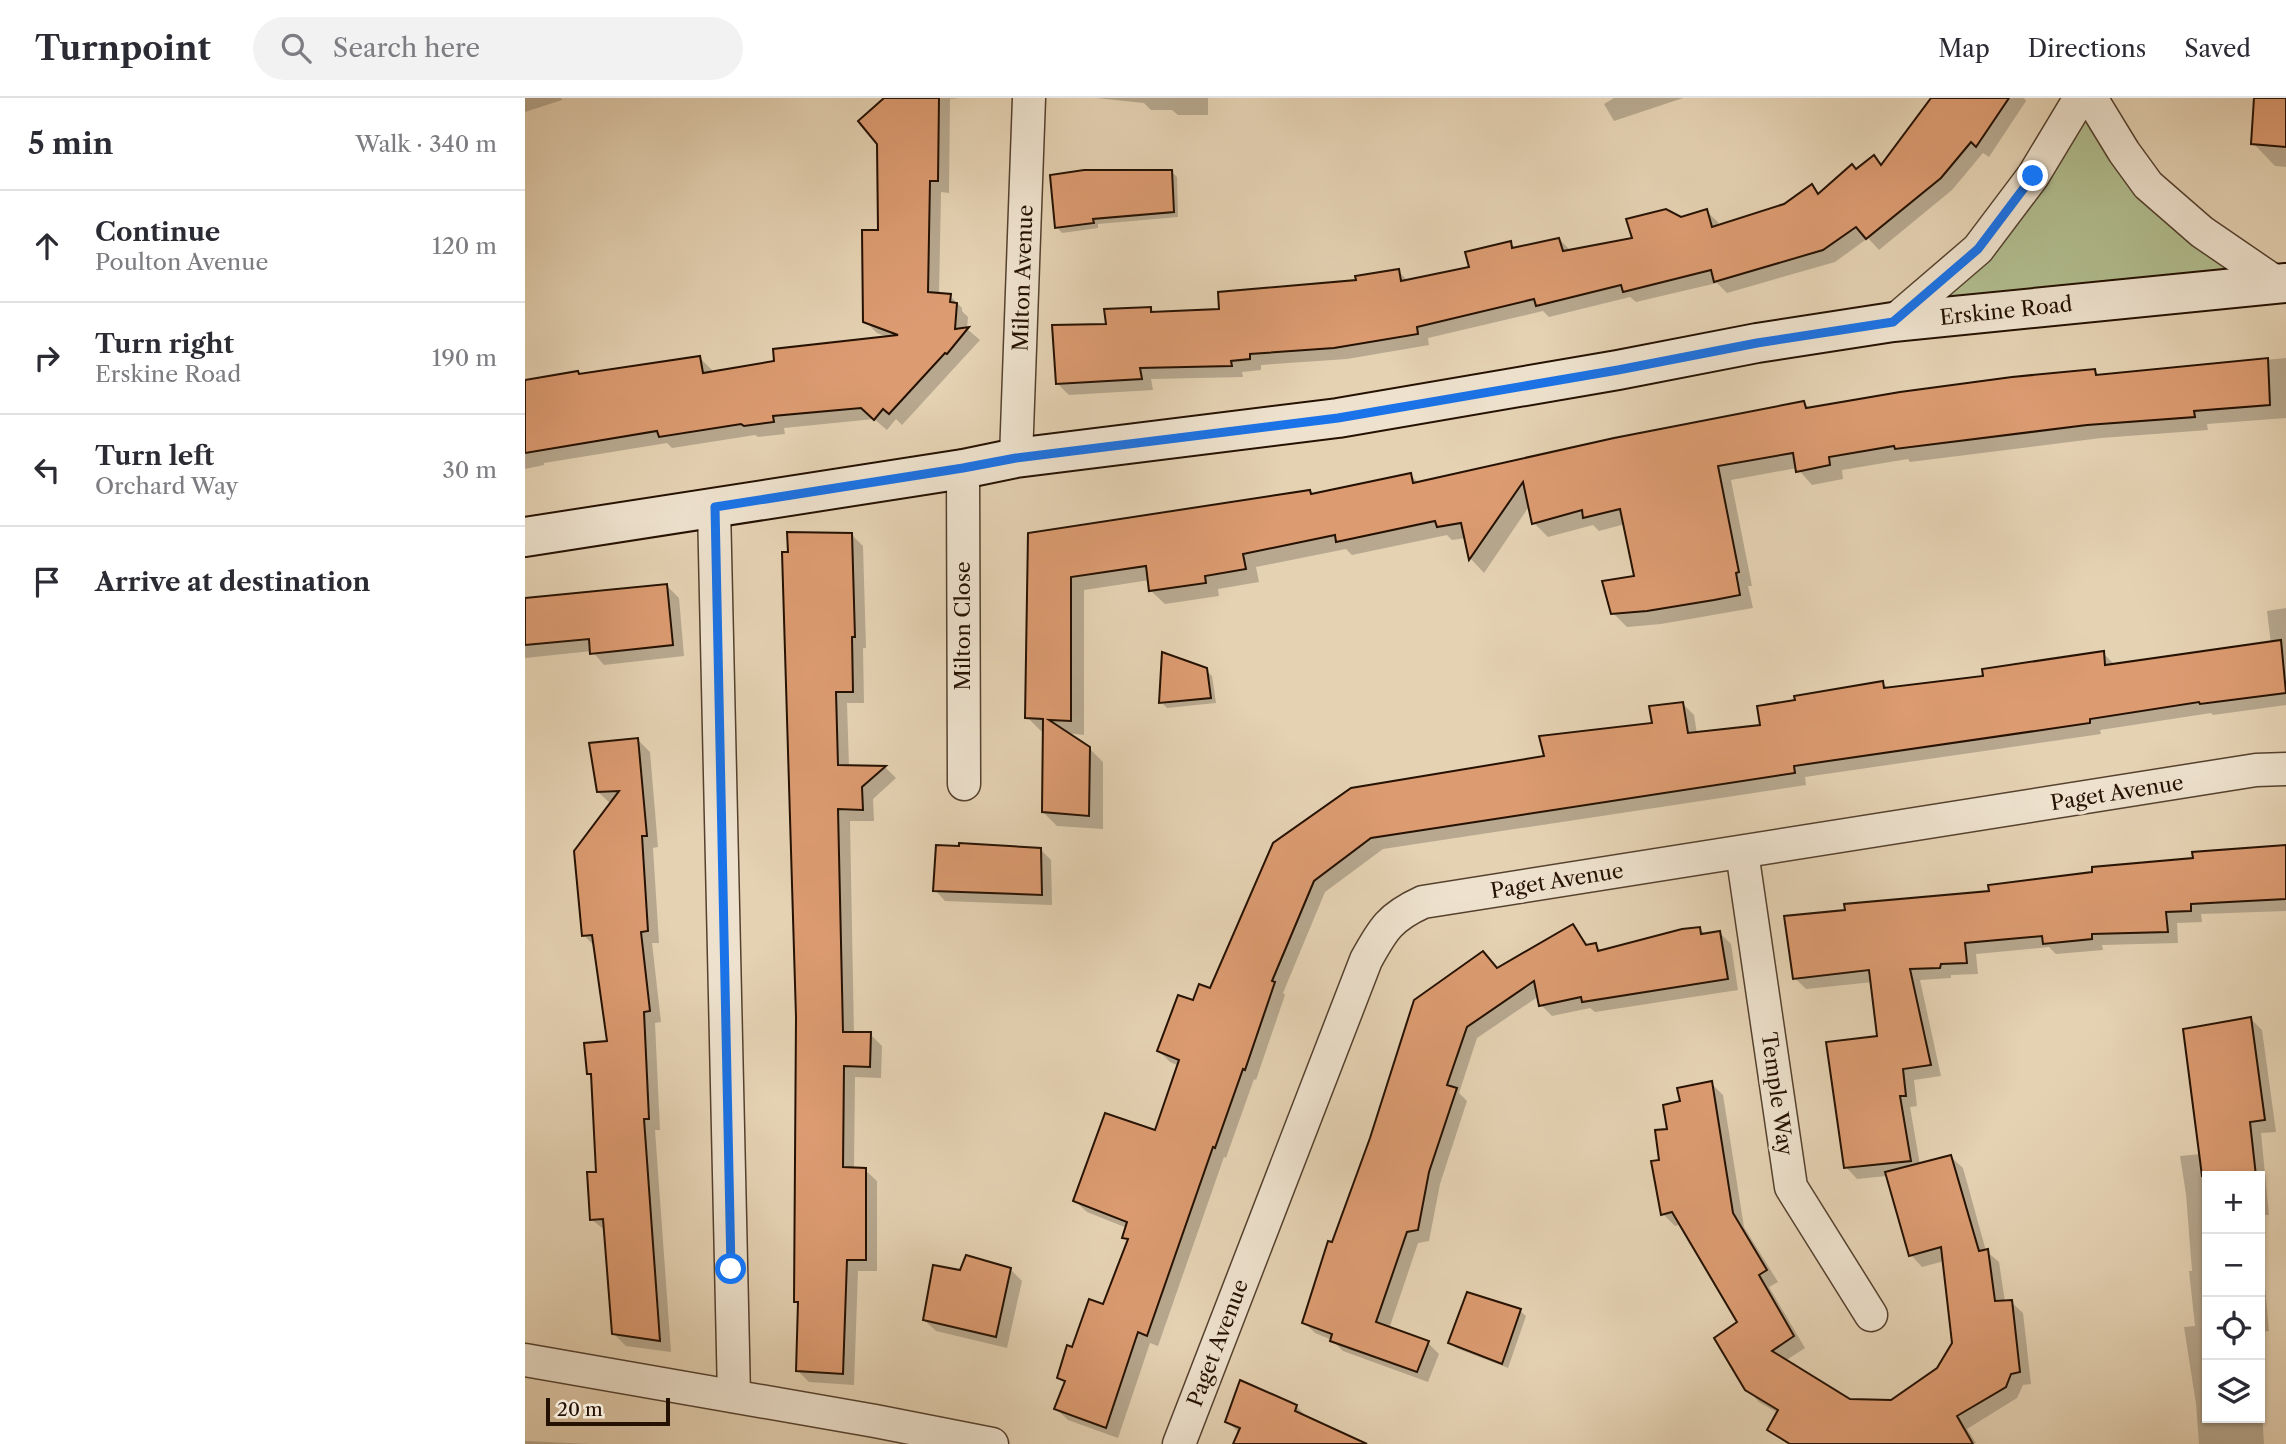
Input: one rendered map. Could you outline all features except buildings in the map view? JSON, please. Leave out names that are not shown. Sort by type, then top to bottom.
[{"type":"street","name":"Milton Avenue","points":[[1016,458],[1029,98]]},
{"type":"street","points":[[1893,322],[1978,249],[2033,176],[2080,98]]},
{"type":"street","points":[[2091,98],[2148,185],[2202,232],[2282,283]]},
{"type":"street","name":"Erskine Road","points":[[525,537],[1016,458],[1338,418],[1757,343],[1893,322],[2282,283]]},
{"type":"street","name":"Milton Close","points":[[963,468],[964,785]]},
{"type":"street","points":[[715,507],[734,1396]]},
{"type":"street","name":"Paget Avenue","points":[[1179,1444],[1366,961],[1383,930],[1402,912],[1423,902],[2256,771],[2286,769]]},
{"type":"street","name":"Temple Way","points":[[1742,852],[1791,1187],[1871,1315]]},
{"type":"street","points":[[525,1360],[734,1396],[874,1432],[992,1444]]},
{"type":"green space","points":[[2086,104],[2256,279],[1914,312]]},
{"type":"route","points":[[731,1269],[715,507],[1016,458],[1338,418],[1757,343],[1893,322],[1978,249],[2033,176]]}]
